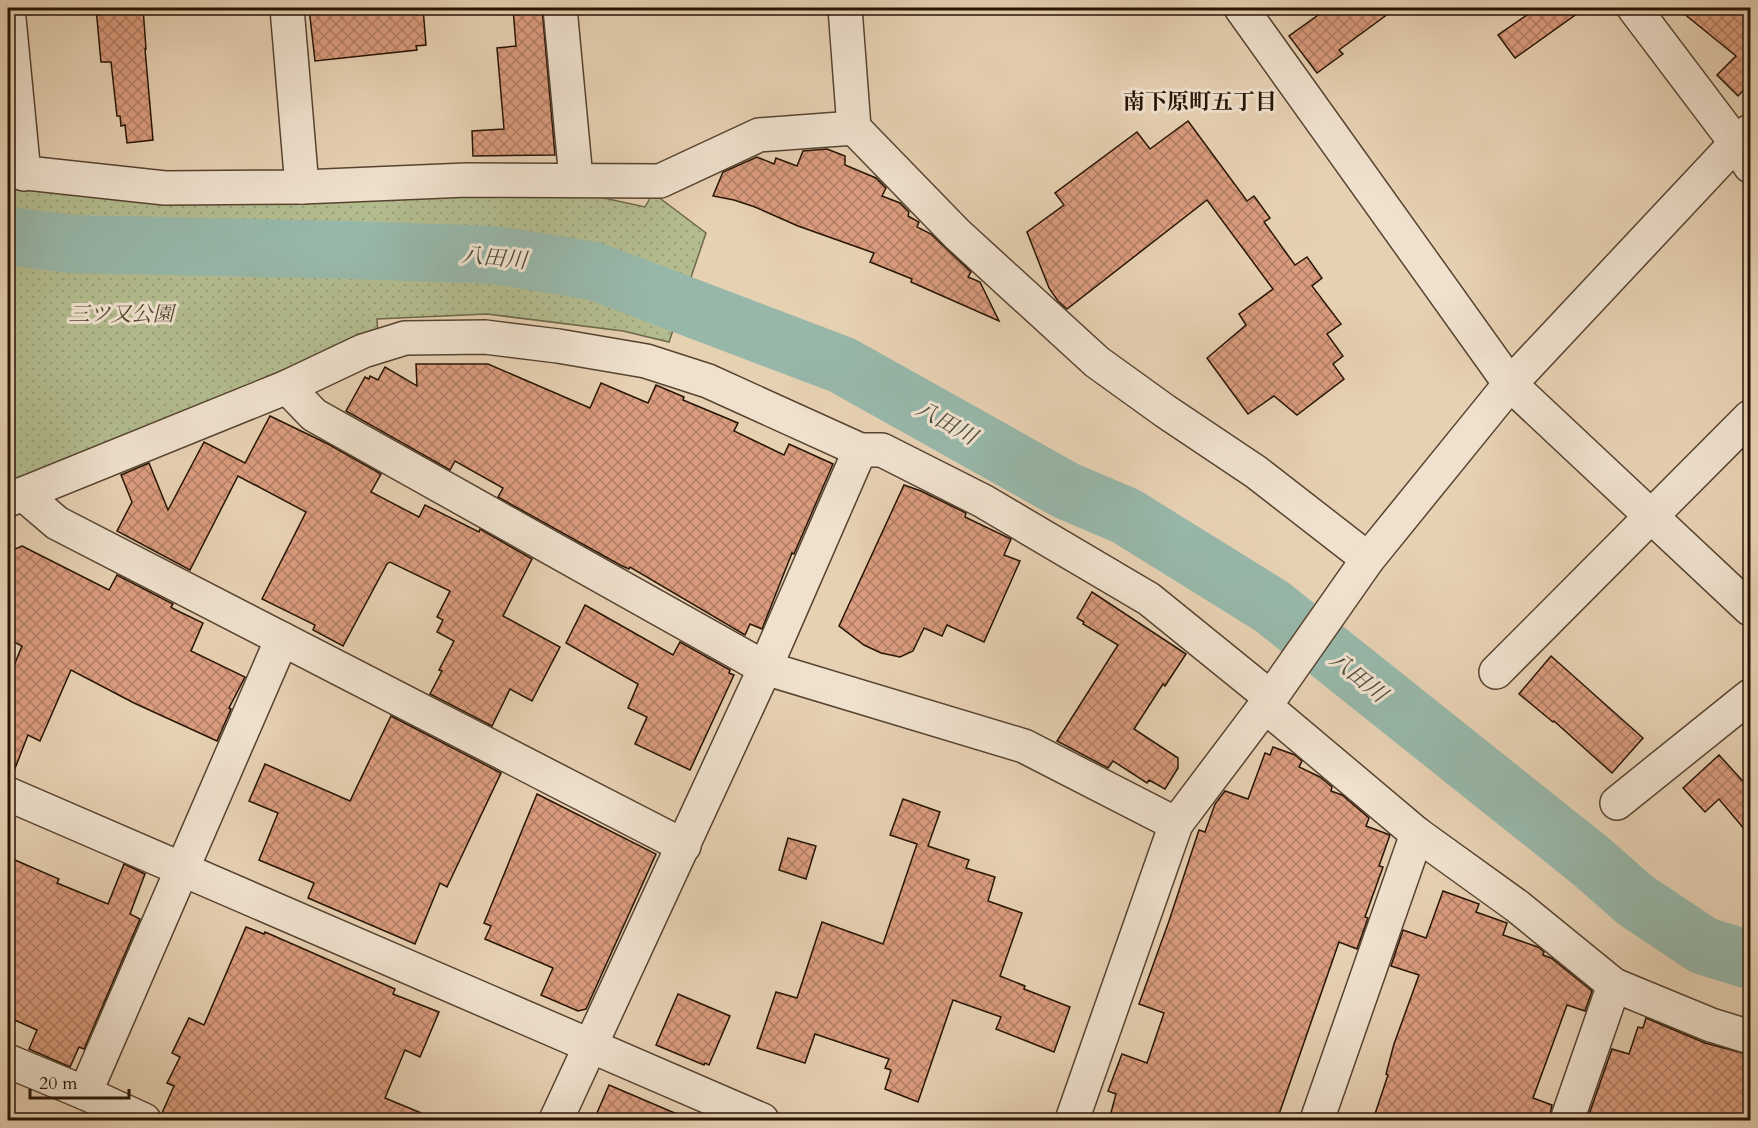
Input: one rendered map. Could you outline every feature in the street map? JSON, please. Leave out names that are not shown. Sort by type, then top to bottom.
[{"type":"street","points":[[8,8],[16,173],[165,188],[302,187],[467,180],[660,181],[759,135],[854,128]]},
{"type":"street","points":[[287,8],[302,187]]},
{"type":"street","points":[[560,8],[576,179]]},
{"type":"street","points":[[845,8],[854,128],[957,234],[1097,362],[1256,472],[1368,559]]},
{"type":"street","points":[[1241,8],[1510,384],[1750,609]]},
{"type":"street","points":[[1072,1120],[1176,824],[1271,697],[1368,559],[1510,384],[1746,147],[1634,8]]},
{"type":"street","points":[[15,497],[286,387],[363,351],[405,338],[485,337],[558,346],[646,361],[708,381],[860,450],[882,450],[973,496],[1149,599],[1271,697],[1417,834],[1516,906],[1614,985],[1711,1025],[1750,1037]]},
{"type":"street","points":[[286,387],[314,415],[765,668],[1024,746],[1176,824]]},
{"type":"street","points":[[1496,672],[1750,417]]},
{"type":"street","points":[[556,1120],[765,668],[860,450]]},
{"type":"street","points":[[15,497],[57,523],[684,846]]},
{"type":"street","points":[[86,1093],[282,639]]},
{"type":"street","points":[[1617,803],[1750,696]]},
{"type":"street","points":[[8,794],[590,1048],[762,1120]]},
{"type":"street","points":[[1317,1120],[1417,834]]},
{"type":"street","points":[[1567,1120],[1614,985]]},
{"type":"street","points":[[8,1061],[144,1120]]},
{"type":"green space","name":"三ツ又公園","points":[[8,188],[128,199],[590,195],[645,207],[653,193],[706,233],[669,342],[623,331],[487,314],[377,319],[378,336],[8,483]]},
{"type":"building","points":[[96,8],[143,8],[153,140],[127,143],[125,125],[121,126],[120,116],[117,116],[111,62],[101,62]]},
{"type":"building","points":[[309,8],[423,8],[426,45],[416,46],[417,50],[315,61]]},
{"type":"building","points":[[513,8],[542,8],[555,155],[473,156],[472,131],[504,129],[497,48],[516,46]]},
{"type":"building","points":[[1328,8],[1396,8],[1339,50],[1343,54],[1317,73],[1289,36]]},
{"type":"building","points":[[1537,8],[1585,8],[1515,58],[1498,35]]},
{"type":"building","points":[[1677,8],[1750,8],[1750,83],[1738,96],[1717,75],[1736,56]]},
{"type":"building","points":[[1188,121],[1247,201],[1254,196],[1270,218],[1264,222],[1295,265],[1307,257],[1322,278],[1312,286],[1341,324],[1327,334],[1343,356],[1333,364],[1344,379],[1297,415],[1274,396],[1248,414],[1207,358],[1246,325],[1239,314],[1273,289],[1207,200],[1067,309],[1049,288],[1027,232],[1064,205],[1055,193],[1137,132],[1150,149]]},
{"type":"building","points":[[827,149],[845,156],[845,165],[876,178],[886,188],[882,196],[900,203],[909,212],[908,216],[919,222],[917,227],[931,234],[971,272],[968,277],[980,282],[999,321],[911,282],[912,279],[870,262],[874,253],[798,226],[755,207],[713,196],[723,172],[757,157],[774,164],[776,158],[797,166],[803,151]]},
{"type":"building","points":[[416,364],[488,364],[590,408],[601,383],[648,403],[656,385],[684,397],[683,400],[738,423],[734,431],[784,455],[789,444],[833,464],[794,554],[792,553],[762,629],[750,624],[745,635],[630,567],[629,569],[622,566],[498,497],[503,488],[455,461],[450,470],[346,411],[365,377],[369,379],[370,376],[378,380],[385,367],[417,386]]},
{"type":"building","points":[[270,416],[328,444],[381,474],[371,492],[419,517],[425,505],[479,532],[480,529],[532,559],[503,616],[560,647],[532,701],[510,689],[492,726],[430,694],[454,641],[437,632],[443,620],[437,617],[450,591],[390,562],[343,646],[313,630],[315,625],[262,599],[306,512],[238,476],[190,570],[117,531],[132,502],[121,475],[149,463],[168,510],[204,442],[245,463]]},
{"type":"building","points":[[904,485],[966,513],[965,517],[1011,539],[1004,555],[1020,561],[984,642],[947,625],[942,636],[924,628],[913,651],[900,657],[881,653],[864,645],[839,626]]},
{"type":"building","points":[[22,546],[109,590],[117,575],[173,604],[171,607],[174,609],[203,623],[191,651],[245,677],[229,708],[231,709],[217,741],[134,703],[71,670],[40,741],[28,735],[12,776],[8,776],[8,680],[22,646],[8,639],[8,552]]},
{"type":"building","points":[[1092,592],[1186,654],[1165,686],[1163,684],[1134,729],[1178,758],[1178,768],[1165,789],[1149,780],[1147,783],[1113,761],[1108,768],[1057,741],[1118,645],[1077,618]]},
{"type":"building","points":[[585,605],[673,655],[680,642],[730,670],[729,673],[734,675],[690,770],[635,744],[647,717],[628,708],[638,684],[566,643]]},
{"type":"building","points":[[1551,656],[1643,738],[1612,773],[1554,721],[1519,694]]},
{"type":"building","points":[[391,716],[501,773],[447,887],[440,883],[415,944],[308,898],[314,883],[259,860],[278,813],[249,801],[265,764],[350,801]]},
{"type":"building","points":[[1273,747],[1295,755],[1302,761],[1299,767],[1320,777],[1332,787],[1331,791],[1342,795],[1369,818],[1366,826],[1390,835],[1379,866],[1383,867],[1365,917],[1368,918],[1357,949],[1339,942],[1277,1120],[1109,1120],[1116,1094],[1108,1091],[1122,1054],[1147,1063],[1164,1013],[1139,1004],[1199,830],[1205,832],[1215,804],[1225,791],[1248,799],[1265,753],[1270,755]]},
{"type":"building","points":[[1719,755],[1750,789],[1750,836],[1719,799],[1705,812],[1683,788]]},
{"type":"building","points":[[537,794],[656,854],[586,1009],[578,1011],[541,995],[553,968],[485,939],[491,926],[484,923]]},
{"type":"building","points":[[903,799],[940,812],[928,846],[969,860],[966,868],[995,877],[988,901],[1022,913],[1000,976],[1025,986],[1024,989],[1070,1007],[1054,1052],[996,1029],[1001,1017],[953,1000],[918,1102],[885,1089],[891,1070],[885,1068],[889,1059],[815,1034],[805,1063],[757,1048],[776,992],[797,998],[822,922],[883,944],[917,844],[890,835]]},
{"type":"building","points":[[788,838],[816,846],[806,879],[779,870]]},
{"type":"building","points":[[8,857],[59,879],[57,883],[108,904],[124,864],[145,874],[130,914],[140,919],[84,1049],[79,1047],[70,1067],[29,1049],[37,1030],[8,1017]]},
{"type":"building","points":[[1443,891],[1479,904],[1476,912],[1507,923],[1503,935],[1538,947],[1544,952],[1543,955],[1551,958],[1592,991],[1585,1011],[1567,1005],[1533,1098],[1552,1105],[1549,1120],[1373,1120],[1388,1075],[1386,1074],[1394,1044],[1419,975],[1391,966],[1403,930],[1426,938]]},
{"type":"building","points":[[246,927],[264,934],[265,932],[395,989],[393,994],[439,1012],[420,1057],[405,1050],[385,1098],[438,1120],[179,1120],[162,1113],[174,1086],[167,1083],[180,1057],[172,1053],[189,1018],[204,1025]]},
{"type":"building","points":[[678,994],[730,1016],[709,1065],[656,1045]]},
{"type":"building","points":[[1646,1018],[1705,1043],[1750,1055],[1750,1120],[1587,1120],[1612,1049],[1629,1054],[1638,1027],[1643,1028]]},
{"type":"building","points":[[609,1085],[691,1120],[594,1120]]},
{"type":"waterway","name":"八田川","points":[[8,236],[71,244],[494,255],[594,271],[842,365],[1067,491],[1126,516],[1271,606],[1592,862],[1635,900],[1704,946],[1750,960]]},
{"type":"district","name":"南下原町五丁目","points":[[1200,102]]}]
